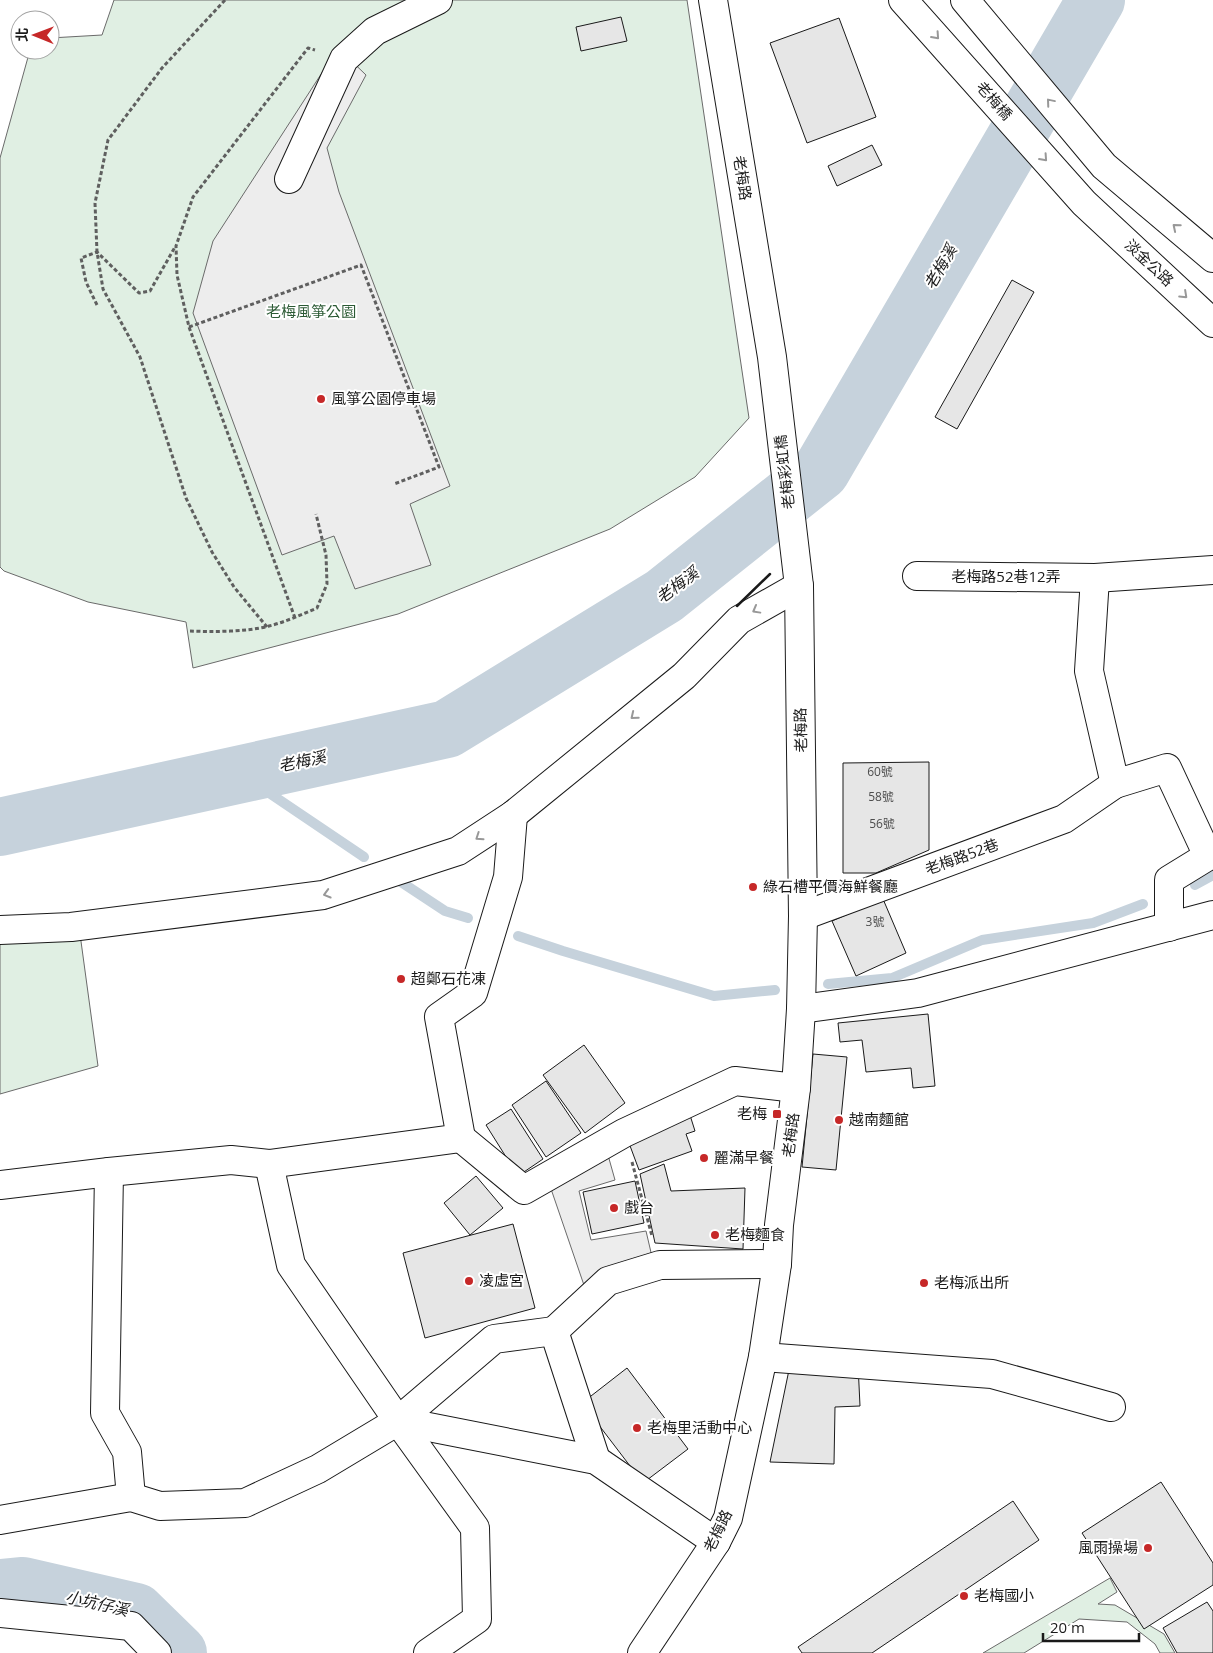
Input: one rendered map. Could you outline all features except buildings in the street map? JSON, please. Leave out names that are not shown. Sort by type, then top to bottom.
[{"type":"street","points":[[289,179],[344,59],[375,31],[438,0]]},
{"type":"street","name":"老梅路","points":[[713,0],[772,357]]},
{"type":"street","name":"老梅橋","points":[[903,0],[1084,203]]},
{"type":"street","points":[[965,0],[1104,166],[1213,258]]},
{"type":"street","name":"淡金公路","points":[[1084,203],[1213,322]]},
{"type":"street","name":"老梅彩虹橋","points":[[772,357],[799,586]]},
{"type":"street","name":"老梅路52巷12弄","points":[[917,576],[1095,578],[1213,570]]},
{"type":"street","points":[[1095,578],[1089,671],[1115,784]]},
{"type":"street","points":[[0,930],[71,927],[323,895],[458,851],[513,814],[684,676],[739,620],[799,586]]},
{"type":"street","name":"老梅路","points":[[642,1653],[716,1542],[728,1518],[763,1356],[777,1264],[779,1225],[796,1088],[801,1009],[803,916],[799,586]]},
{"type":"street","name":"老梅路52巷","points":[[803,916],[1064,819],[1115,784],[1167,768],[1211,854]]},
{"type":"street","points":[[513,814],[508,877],[473,993],[440,1017],[462,1138],[524,1190],[624,1133],[735,1081],[796,1088]]},
{"type":"street","points":[[1169,927],[1169,880],[1211,854]]},
{"type":"street","points":[[801,1009],[918,993],[1213,914]]},
{"type":"street","points":[[0,1185],[232,1160],[269,1164],[462,1138]]},
{"type":"street","points":[[269,1164],[291,1265],[398,1421],[475,1528],[477,1619],[428,1653]]},
{"type":"street","points":[[109,1172],[105,1413],[127,1452],[131,1497]]},
{"type":"street","points":[[0,1520],[131,1497],[160,1506],[245,1503],[318,1470],[398,1421],[494,1339],[554,1330],[608,1281],[660,1265],[777,1264]]},
{"type":"street","points":[[554,1330],[596,1460]]},
{"type":"street","points":[[763,1356],[992,1374],[1111,1407]]},
{"type":"street","points":[[398,1421],[596,1460],[716,1542]]},
{"type":"street","points":[[0,1613],[131,1626],[157,1653]]},
{"type":"path","points":[[225,0],[162,68],[108,140],[95,203],[97,252],[103,289],[140,358],[186,498],[216,559],[234,587],[267,627]]},
{"type":"path","points":[[97,252],[139,293],[150,292],[176,246],[193,197],[308,48],[344,59]]},
{"type":"path","points":[[176,246],[177,275],[189,327],[295,618]]},
{"type":"path","points":[[96,305],[86,282],[81,258],[97,252]]},
{"type":"path","points":[[189,327],[361,266],[439,467],[394,484]]},
{"type":"path","points":[[190,631],[213,632],[267,627],[295,618],[317,608],[327,584],[326,555],[316,514]]},
{"type":"path","points":[[624,1133],[660,1265]]},
{"type":"green space","name":"老梅風箏公園","points":[[114,0],[687,0],[749,418],[695,477],[610,529],[398,614],[193,668],[186,622],[88,602],[4,571],[0,567],[0,158],[27,60],[60,60],[60,37],[102,35]]},
{"type":"green space","points":[[80,934],[98,1066],[0,1094],[0,942]]},
{"type":"green space","points":[[1110,1578],[1117,1592],[1098,1604],[1115,1605],[1164,1634],[1175,1653],[1160,1653],[1155,1644],[1127,1622],[1079,1619],[1024,1653],[983,1653]]},
{"type":"shaded area","name":"風箏公園停車場","points":[[338,48],[366,75],[327,148],[339,192],[450,486],[410,504],[431,565],[355,589],[334,536],[282,555],[193,313],[213,241]]},
{"type":"shaded area","points":[[606,1148],[615,1180],[579,1191],[591,1240],[646,1231],[653,1261],[586,1291],[550,1186]]},
{"type":"waterway","name":"老梅溪","points":[[0,827],[447,729],[664,596],[821,471],[1096,0]]},
{"type":"waterway","points":[[241,774],[364,857]]},
{"type":"waterway","points":[[1195,885],[1213,875]]},
{"type":"waterway","points":[[395,878],[445,911],[468,918]]},
{"type":"waterway","points":[[828,984],[892,978],[982,940],[1093,923],[1143,904]]},
{"type":"waterway","points":[[518,936],[714,996],[775,990]]},
{"type":"waterway","name":"小坑仔溪","points":[[0,1588],[23,1586],[136,1612],[178,1653]]},
{"type":"wall","points":[[737,606],[770,574]]},
{"type":"place","name":"風箏公園停車場","points":[[321,399]]},
{"type":"place","name":"綠石槽平價海鮮餐廳","points":[[753,887]]},
{"type":"place","name":"超鄭石花凍","points":[[401,979]]},
{"type":"place","name":"老梅","points":[[777,1114]]},
{"type":"place","name":"越南麵館","points":[[839,1120]]},
{"type":"place","name":"麗滿早餐","points":[[704,1158]]},
{"type":"place","name":"戲台","points":[[614,1208]]},
{"type":"place","name":"老梅麵食","points":[[715,1235]]},
{"type":"place","name":"凌虛宮","points":[[469,1281]]},
{"type":"place","name":"老梅派出所","points":[[924,1283]]},
{"type":"place","name":"老梅里活動中心","points":[[637,1428]]},
{"type":"place","name":"風雨操場","points":[[1148,1548]]},
{"type":"place","name":"老梅國小","points":[[964,1596]]}]
